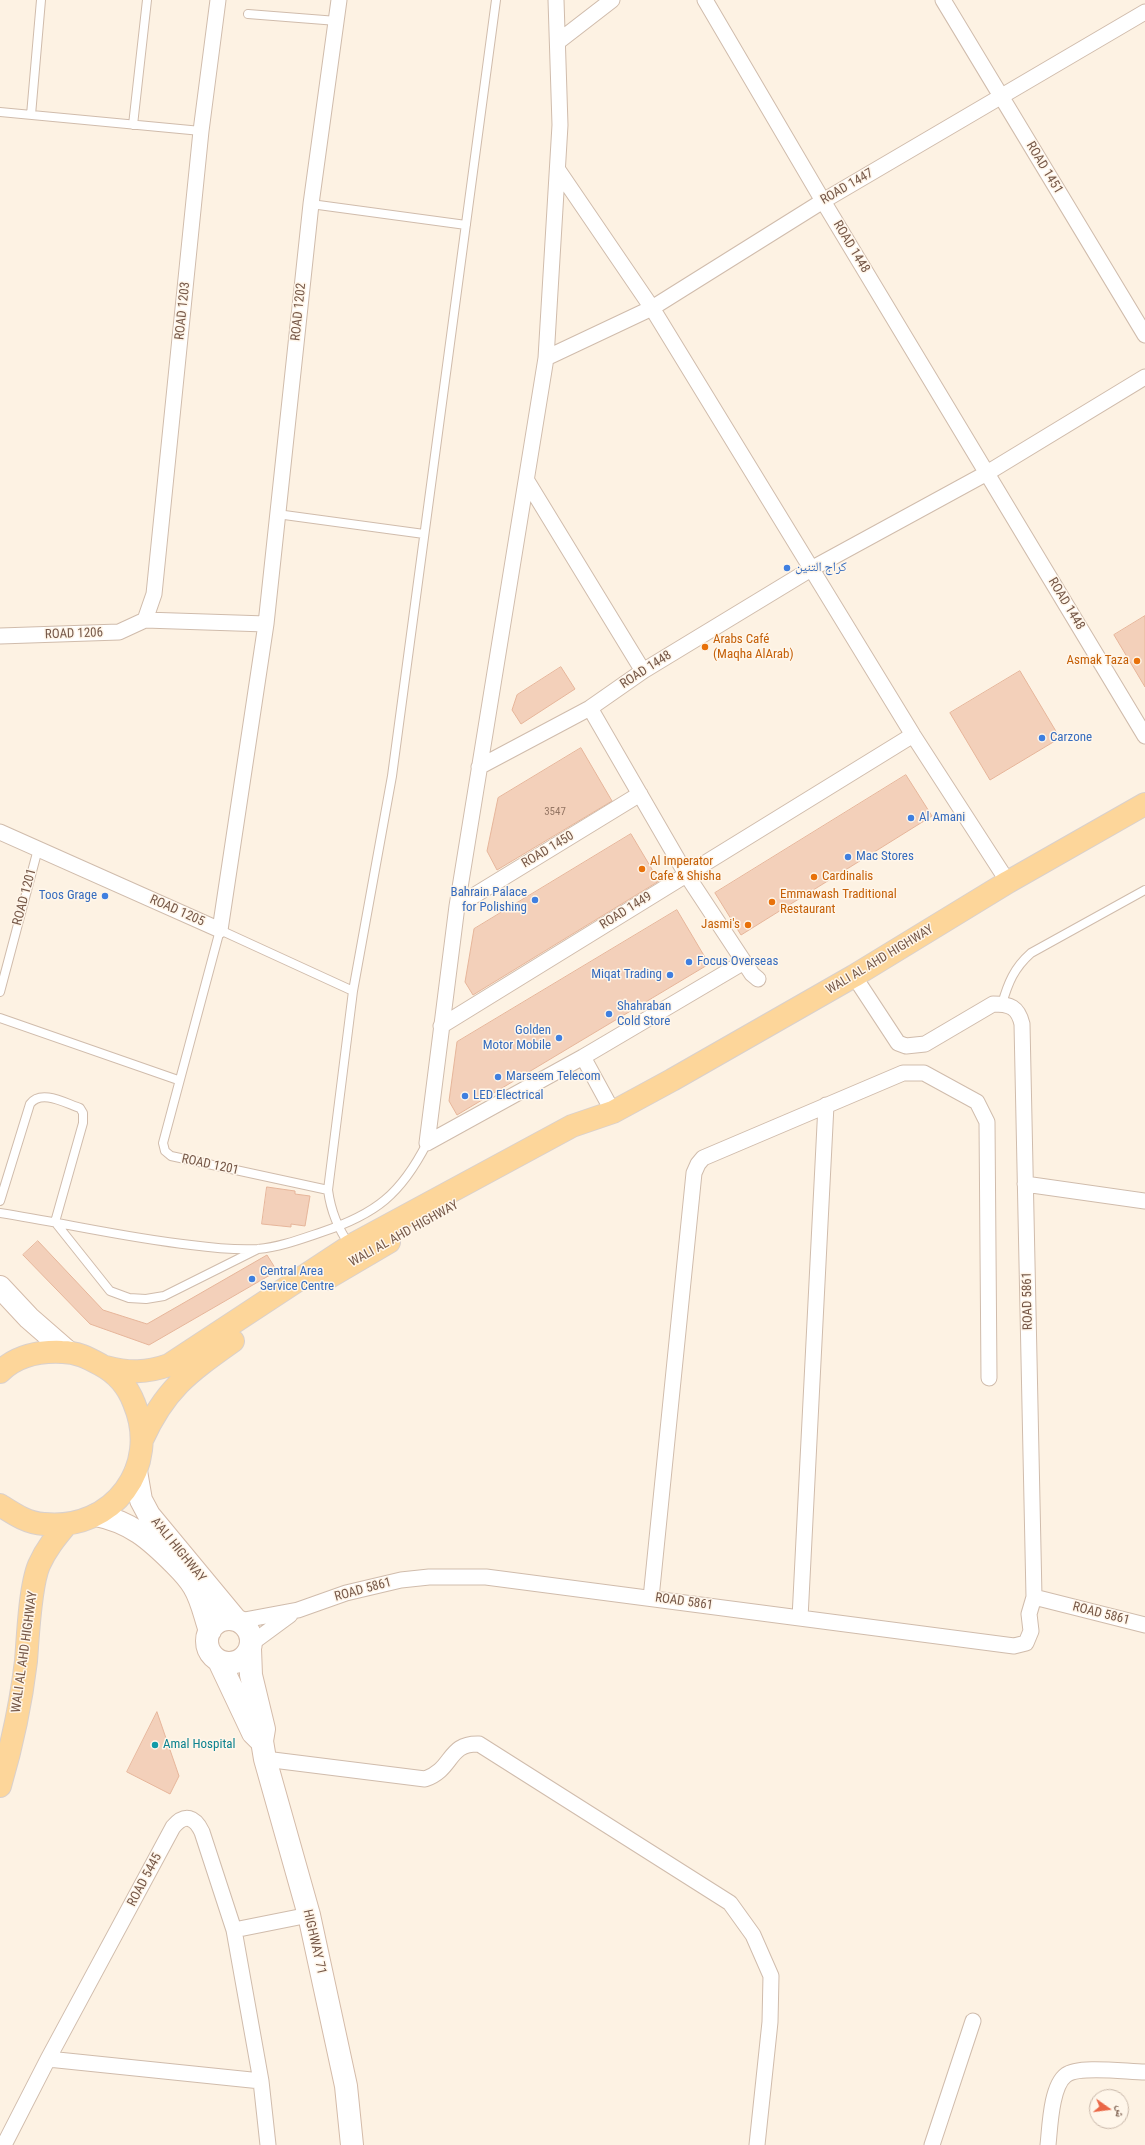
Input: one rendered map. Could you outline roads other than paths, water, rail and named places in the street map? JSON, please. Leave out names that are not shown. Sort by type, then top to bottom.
[{"type":"main road","name":"WALI AL AHD HIGHWAY","points":[[106,1367],[125,1372],[140,1373],[169,1365],[350,1246],[572,1126],[613,1112],[745,1039],[854,976],[1008,882],[1145,804]]},
{"type":"main road","name":"WALI AL AHD HIGHWAY","points":[[142,1440],[162,1403],[190,1372],[290,1301],[371,1252],[574,1141],[603,1122],[613,1112]]},
{"type":"main road","points":[[0,1372],[22,1358],[45,1352],[68,1352],[86,1356],[106,1367],[115,1374],[130,1393],[140,1416],[142,1440],[136,1471],[120,1497],[96,1515],[66,1525],[43,1524],[20,1518],[0,1505]]},
{"type":"main road","name":"WALI AL AHD HIGHWAY","points":[[0,1786],[11,1748],[24,1673],[38,1566],[50,1543],[66,1525]]},
{"type":"street","name":"ROAD 1203","points":[[145,620],[154,594],[201,131],[218,0]]},
{"type":"street","name":"ROAD 1202","points":[[220,930],[266,624],[311,204],[340,0]]},
{"type":"street","points":[[427,1143],[457,906],[546,358],[558,170],[559,41],[556,0]]},
{"type":"street","points":[[559,41],[612,0]]},
{"type":"street","name":"ROAD 1448","points":[[705,0],[823,201],[1145,736]]},
{"type":"street","name":"ROAD 1451","points":[[943,0],[1145,335]]},
{"type":"street","name":"ROAD 1447","points":[[546,358],[652,308],[823,201],[1145,12]]},
{"type":"street","points":[[558,170],[652,308],[913,735],[1008,882]]},
{"type":"street","name":"ROAD 1448","points":[[479,767],[590,708],[642,671],[811,569],[987,473],[1145,377]]},
{"type":"street","points":[[527,481],[642,671]]},
{"type":"street","points":[[145,620],[266,624]]},
{"type":"street","name":"ROAD 1206","points":[[0,636],[119,632],[145,620]]},
{"type":"street","points":[[590,708],[686,874],[744,962],[758,979]]},
{"type":"street","name":"ROAD 1449","points":[[441,1026],[913,735]]},
{"type":"street","name":"ROAD 1450","points":[[457,906],[640,794]]},
{"type":"street","name":"ROAD 1205","points":[[0,832],[220,930]]},
{"type":"street","points":[[427,1143],[584,1057],[744,962]]},
{"type":"street","points":[[854,976],[898,1043],[906,1046],[925,1044],[993,1004],[1007,1005]]},
{"type":"street","name":"ROAD 5861","points":[[238,1620],[298,1610],[374,1585],[430,1577],[486,1577],[1014,1646],[1026,1643],[1030,1637],[1029,1614],[1034,1597],[1022,1024],[1020,1014],[1007,1005]]},
{"type":"street","points":[[584,1057],[613,1112]]},
{"type":"street","points":[[651,1598],[694,1173],[698,1164],[703,1158],[903,1073],[924,1074],[977,1102],[987,1122],[989,1378]]},
{"type":"street","points":[[800,1618],[826,1105]]},
{"type":"street","points":[[1026,1184],[1145,1200]]},
{"type":"street","points":[[0,1288],[29,1318],[68,1352]]},
{"type":"street","name":"A'ALI HIGHWAY","points":[[136,1471],[141,1500],[149,1515],[192,1575],[210,1631]]},
{"type":"street","name":"A'ALI HIGHWAY","points":[[96,1515],[114,1519],[133,1528],[155,1544],[192,1575],[238,1620]]},
{"type":"street","name":"ROAD 5861","points":[[1034,1597],[1145,1625]]},
{"type":"street","name":"ROAD 5861","points":[[251,1646],[298,1610]]},
{"type":"street","points":[[221,1620],[238,1620],[249,1630],[251,1646],[246,1656],[233,1663],[219,1661],[212,1655],[208,1647],[207,1639],[210,1631],[221,1620]]},
{"type":"street","name":"HIGHWAY 71","points":[[251,1646],[251,1675],[264,1729],[264,1750],[308,1915],[346,2086],[352,2145]]},
{"type":"street","name":"HIGHWAY 71","points":[[219,1661],[253,1733],[264,1750]]},
{"type":"street","points":[[264,1750],[426,1779],[435,1776],[443,1770],[456,1750],[468,1744],[479,1744],[730,1903],[753,1935],[771,1976],[770,2022],[757,2145]]},
{"type":"street","name":"ROAD 5445","points":[[4,2145],[48,2059],[173,1827],[179,1820],[188,1818],[197,1822],[202,1832],[234,1930],[261,2081],[268,2145]]},
{"type":"street","points":[[234,1930],[308,1915]]},
{"type":"street","points":[[932,2145],[973,2021]]},
{"type":"street","points":[[48,2059],[261,2081]]},
{"type":"street","points":[[1048,2145],[1054,2098],[1065,2075],[1076,2070],[1145,2072]]},
{"type":"lane","points":[[31,115],[41,0]]},
{"type":"lane","points":[[133,125],[147,0]]},
{"type":"lane","points":[[350,1246],[338,1227],[330,1206],[328,1190],[353,991],[392,776],[496,0]]},
{"type":"lane","points":[[248,14],[337,21]]},
{"type":"lane","points":[[0,112],[201,131]]},
{"type":"lane","points":[[311,204],[466,225]]},
{"type":"lane","points":[[277,514],[424,534]]},
{"type":"lane","name":"ROAD 1201","points":[[0,992],[38,849]]},
{"type":"lane","points":[[1007,1005],[1012,974],[1031,953],[1145,890]]},
{"type":"lane","name":"ROAD 1205","points":[[220,930],[353,991]]},
{"type":"lane","name":"ROAD 1201","points":[[220,930],[178,1080],[163,1143],[165,1150],[171,1156],[328,1190]]},
{"type":"lane","points":[[0,1018],[178,1080]]},
{"type":"lane","points":[[0,1201],[30,1104],[34,1098],[42,1096],[80,1108],[83,1113],[83,1123],[55,1222]]},
{"type":"lane","points":[[55,1222],[110,1291],[129,1298],[146,1299],[164,1296],[258,1249],[296,1240],[338,1227],[373,1210],[399,1188],[415,1167],[427,1143]]},
{"type":"lane","points":[[0,1212],[162,1242],[229,1249],[258,1249]]},
{"type":"place","name":"كراج التنين","points":[[787,568]]},
{"type":"place","name":"Arabs Café (Maqha AlArab)","points":[[705,647]]},
{"type":"place","name":"Asmak Taza","points":[[1137,661]]},
{"type":"place","name":"Carzone","points":[[1042,738]]},
{"type":"place","name":"Al Amani","points":[[911,818]]},
{"type":"place","name":"Mac Stores","points":[[848,857]]},
{"type":"place","name":"Al Imperator Cafe & Shisha","points":[[642,869]]},
{"type":"place","name":"Cardinalis","points":[[814,877]]},
{"type":"place","name":"Toos Grage","points":[[105,896]]},
{"type":"place","name":"Bahrain Palace for Polishing","points":[[535,900]]},
{"type":"place","name":"Emmawash Traditional Restaurant","points":[[772,902]]},
{"type":"place","name":"Jasmi's","points":[[748,925]]},
{"type":"place","name":"Focus Overseas","points":[[689,962]]},
{"type":"place","name":"Miqat Trading","points":[[670,975]]},
{"type":"place","name":"Shahraban Cold Store","points":[[609,1014]]},
{"type":"place","name":"Golden Motor Mobile","points":[[559,1038]]},
{"type":"place","name":"Marseem Telecom","points":[[498,1077]]},
{"type":"place","name":"LED Electrical","points":[[465,1096]]},
{"type":"place","name":"Central Area Service Centre","points":[[252,1279]]},
{"type":"place","name":"Amal Hospital","points":[[155,1745]]}]
